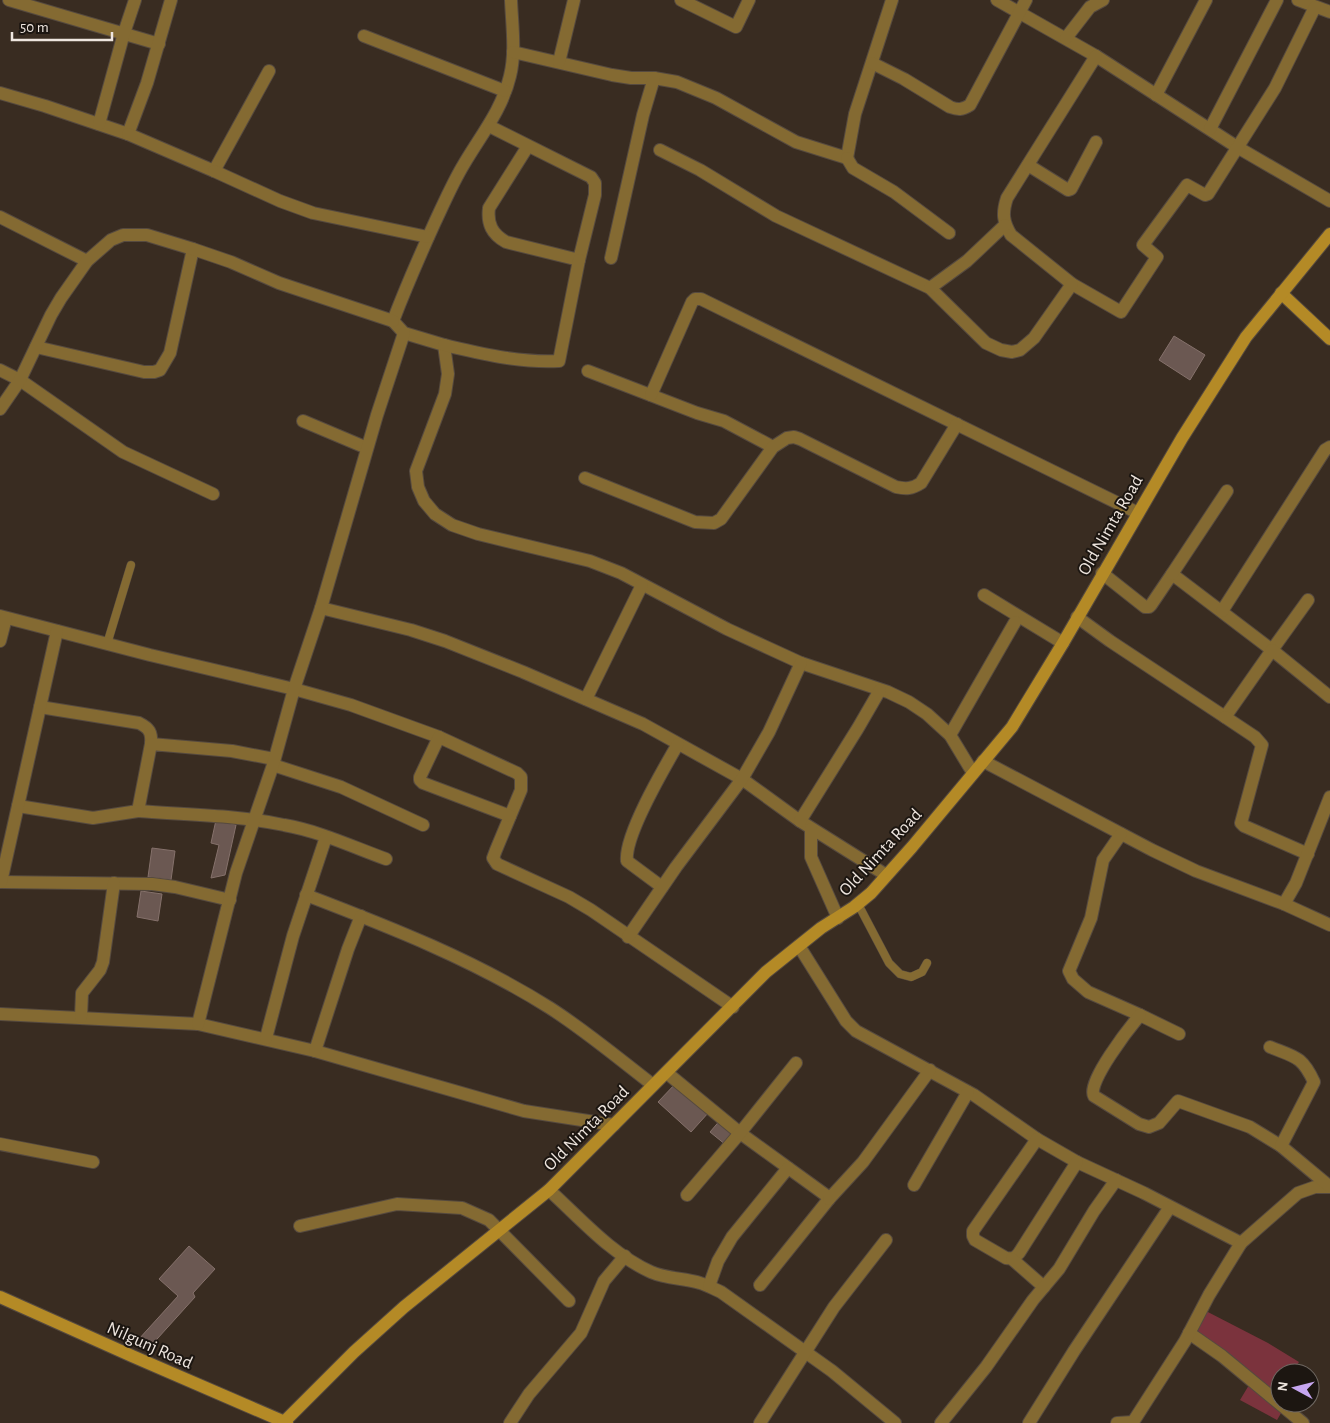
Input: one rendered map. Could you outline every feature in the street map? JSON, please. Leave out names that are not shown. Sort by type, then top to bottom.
[{"type":"street","points":[[9,0],[159,44]]},
{"type":"street","points":[[99,124],[135,0]]},
{"type":"street","points":[[128,134],[147,83],[171,0]]},
{"type":"street","points":[[393,321],[428,237],[464,164],[488,126],[505,91],[510,76],[513,52],[511,0]]},
{"type":"street","points":[[559,62],[574,0]]},
{"type":"street","points":[[680,0],[736,27],[749,0]]},
{"type":"street","points":[[892,0],[855,114],[847,158],[853,168],[894,192],[949,233]]},
{"type":"street","points":[[997,0],[1096,56],[1237,147],[1330,201]]},
{"type":"street","points":[[872,63],[904,79],[950,108],[963,109],[970,105],[1026,0]]},
{"type":"street","points":[[1066,38],[1090,7],[1103,0]]},
{"type":"street","points":[[1156,95],[1206,0]]},
{"type":"street","points":[[1210,129],[1277,0]]},
{"type":"street","points":[[1298,0],[1330,12]]},
{"type":"street","points":[[1096,56],[1007,198],[1003,211],[1005,225],[1011,235],[1072,284],[1121,312],[1157,257],[1143,245],[1187,186],[1205,195],[1208,194],[1275,88],[1315,7]]},
{"type":"street","points":[[364,36],[505,91]]},
{"type":"street","points":[[513,52],[623,77],[654,78],[676,82],[743,112],[796,142],[847,158]]},
{"type":"street","points":[[214,171],[269,72]]},
{"type":"street","points":[[611,258],[642,115],[654,78]]},
{"type":"street","points":[[0,93],[128,134],[280,201],[313,213],[428,237]]},
{"type":"street","points":[[0,409],[20,380],[61,298],[87,261],[111,240],[123,235],[147,236],[231,262],[279,283],[393,321],[404,333],[444,345],[502,358],[534,362],[559,361],[595,195],[595,184],[591,177],[583,172],[488,126]]},
{"type":"street","points":[[1028,165],[1068,190],[1071,189],[1096,142]]},
{"type":"street","points":[[528,146],[488,208],[488,220],[499,238],[506,242],[580,260]]},
{"type":"street","points":[[660,150],[709,175],[776,216],[930,288],[986,343],[1001,350],[1012,352],[1020,350],[1034,338],[1072,284]]},
{"type":"street","points":[[0,217],[87,261]]},
{"type":"street","points":[[930,288],[967,261],[1005,225]]},
{"type":"street","name":"Old Nimta Road","points":[[285,1423],[354,1352],[404,1307],[549,1190],[766,972],[822,928],[858,904],[912,847],[1012,727],[1182,438],[1246,337],[1330,234]]},
{"type":"street","points":[[36,347],[144,372],[160,370],[170,353],[193,249]]},
{"type":"street","points":[[1281,293],[1330,339]]},
{"type":"street","points":[[651,395],[692,302],[695,299],[701,298],[1138,513]]},
{"type":"street","points":[[198,1024],[236,873],[274,762],[294,689],[321,608],[367,448],[404,333]]},
{"type":"street","points":[[444,345],[448,374],[445,394],[416,471],[418,487],[424,501],[435,514],[452,525],[478,534],[590,561],[620,573],[727,629],[801,663],[909,702],[927,714],[950,735],[973,774]]},
{"type":"street","points":[[0,370],[20,380],[123,452],[214,494]]},
{"type":"street","points":[[588,371],[697,413],[724,421],[773,447]]},
{"type":"street","points":[[303,421],[367,448]]},
{"type":"street","points":[[585,478],[695,522],[714,523],[721,519],[773,447],[787,438],[794,437],[905,489],[914,488],[921,483],[957,424]]},
{"type":"street","points":[[1222,611],[1325,450],[1330,447]]},
{"type":"street","points":[[1102,573],[1145,607],[1149,607],[1227,491]]},
{"type":"street","points":[[1172,574],[1222,611],[1330,697]]},
{"type":"street","points":[[586,699],[642,585]]},
{"type":"street","points":[[984,595],[1063,643]]},
{"type":"street","points":[[1225,717],[1308,600]]},
{"type":"street","points":[[321,608],[410,630],[445,641],[643,724],[742,779],[811,829],[886,875]]},
{"type":"street","points":[[0,641],[3,617],[206,669],[294,689],[351,705],[439,737],[517,773],[521,777],[521,790],[493,858],[497,864],[569,898],[733,1007]]},
{"type":"street","points":[[1077,617],[1110,641],[1255,736],[1262,745],[1241,822],[1244,826],[1308,854]]},
{"type":"street","points":[[950,735],[1015,622]]},
{"type":"street","points":[[57,631],[0,882],[152,884],[175,887],[230,900]]},
{"type":"street","points":[[628,937],[662,887],[742,779],[769,732],[801,663]]},
{"type":"street","points":[[800,821],[880,690]]},
{"type":"street","points":[[40,707],[139,723],[150,730],[151,744],[138,811]]},
{"type":"street","points":[[439,737],[420,780],[423,783],[510,816]]},
{"type":"street","points":[[151,744],[232,752],[274,762],[341,787],[424,825]]},
{"type":"street","points":[[662,887],[633,868],[627,861],[626,854],[628,844],[651,793],[678,744]]},
{"type":"street","points":[[983,761],[1121,834],[1196,871],[1284,904],[1330,925]]},
{"type":"street","points":[[1284,904],[1296,883],[1330,797]]},
{"type":"street","points":[[18,806],[93,818],[138,811],[254,820],[297,828],[386,859]]},
{"type":"street","points":[[811,829],[811,858],[838,918]]},
{"type":"street","points":[[1121,834],[1103,860],[1091,918],[1069,971],[1073,979],[1083,989],[1179,1034]]},
{"type":"street","points":[[266,1038],[293,936],[326,838]]},
{"type":"street","points":[[81,1017],[82,993],[100,970],[103,962],[114,883]]},
{"type":"street","points":[[306,895],[445,952],[512,986],[564,1017],[653,1085]]},
{"type":"street","points":[[315,1051],[348,949],[361,916]]},
{"type":"street","points":[[799,946],[846,1021],[856,1031],[968,1092],[1037,1139],[1077,1162],[1241,1243]]},
{"type":"street","points":[[0,1014],[198,1024],[266,1038],[315,1051],[524,1111],[614,1125]]},
{"type":"street","points":[[1140,1015],[1120,1041],[1097,1077],[1092,1089],[1094,1096],[1139,1124],[1149,1127],[1159,1123],[1178,1101],[1250,1127],[1281,1146],[1330,1187]]},
{"type":"street","points":[[1270,1047],[1300,1060],[1314,1082],[1281,1146]]},
{"type":"street","points":[[687,1195],[740,1134],[796,1063]]},
{"type":"street","points":[[760,1285],[827,1204],[828,1199],[863,1162],[930,1070]]},
{"type":"street","points":[[667,1073],[740,1134],[827,1196],[828,1199]]},
{"type":"street","points":[[914,1185],[968,1092]]},
{"type":"street","points":[[1037,1139],[973,1231],[975,1240],[1006,1258],[1012,1258],[1019,1253],[1077,1162]]},
{"type":"street","points":[[0,1144],[93,1162]]},
{"type":"street","points":[[709,1286],[718,1261],[732,1237],[788,1168]]},
{"type":"street","points":[[941,1423],[1059,1270],[1094,1211],[1116,1180]]},
{"type":"street","points":[[1117,1423],[1134,1422],[1189,1333],[1241,1243],[1298,1194],[1315,1187],[1330,1187]]},
{"type":"street","points":[[549,1190],[607,1243],[640,1267],[664,1277],[701,1283],[738,1303],[850,1385],[888,1421]]},
{"type":"street","points":[[300,1226],[397,1204],[462,1208],[489,1220],[569,1301]]},
{"type":"street","points":[[1029,1423],[1074,1351],[1170,1207]]},
{"type":"street","points":[[760,1423],[838,1302],[886,1240]]},
{"type":"street","points":[[510,1423],[529,1394],[581,1333],[604,1281],[625,1256]]},
{"type":"street","points":[[1012,1258],[1044,1287]]},
{"type":"street","name":"Nilgunj Road","points":[[0,1297],[285,1423]]},
{"type":"street","points":[[1189,1333],[1222,1356],[1303,1423]]},
{"type":"lane","points":[[107,644],[131,564]]},
{"type":"lane","points":[[858,904],[889,964],[900,974],[911,977],[922,972],[927,963]]},
{"type":"shaded area","points":[[1204,1310],[1268,1343],[1299,1362],[1270,1363],[1270,1413],[1281,1413],[1277,1420],[1240,1400],[1249,1385],[1189,1333]]},
{"type":"building","points":[[1174,336],[1205,355],[1190,380],[1159,360]]},
{"type":"building","points":[[216,820],[236,825],[225,875],[211,878],[219,845],[211,843]]},
{"type":"building","points":[[152,848],[175,851],[171,880],[148,877]]},
{"type":"building","points":[[141,891],[162,894],[158,921],[137,917]]},
{"type":"building","points":[[677,1082],[709,1112],[691,1132],[658,1102]]},
{"type":"building","points":[[722,1118],[738,1130],[726,1145],[710,1132]]},
{"type":"building","points":[[189,1246],[215,1269],[193,1293],[195,1297],[148,1349],[138,1340],[178,1296],[159,1279]]}]
